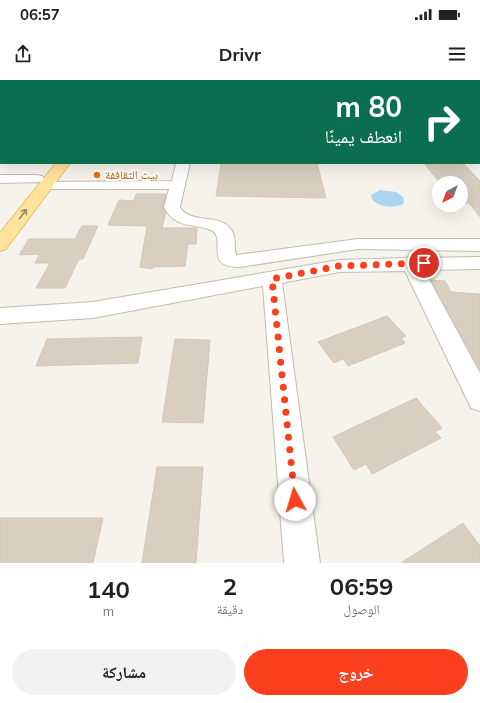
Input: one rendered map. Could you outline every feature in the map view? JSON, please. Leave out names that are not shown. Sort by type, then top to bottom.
[{"type":"main road","points":[[0,245],[41,182],[50,164]]},
{"type":"main road","points":[[0,225],[41,182],[62,164]]},
{"type":"street","points":[[183,164],[172,207],[174,211],[183,218],[220,228],[225,234],[227,256],[231,261],[235,262],[358,244],[480,245]]},
{"type":"street","points":[[0,179],[41,182],[178,185]]},
{"type":"street","points":[[411,263],[480,399]]},
{"type":"street","points":[[2,314],[93,310],[339,266],[411,263],[480,263]]},
{"type":"street","points":[[272,279],[302,563]]},
{"type":"water","points":[[380,190],[396,192],[403,197],[404,203],[390,207],[380,205],[372,199],[371,195]]},
{"type":"building","points":[[221,164],[317,164],[326,198],[216,196]]},
{"type":"building","points":[[425,164],[464,164],[480,181],[480,217],[469,203],[468,176],[434,176]]},
{"type":"building","points":[[136,194],[166,194],[163,207],[166,212],[162,228],[197,228],[196,244],[188,244],[185,266],[153,267],[152,269],[140,267],[147,226],[108,225],[119,200],[134,201]]},
{"type":"building","points":[[82,226],[98,226],[83,259],[79,259],[65,288],[36,288],[50,263],[35,263],[40,254],[19,255],[29,239],[75,239]]},
{"type":"building","points":[[431,280],[445,281],[451,292],[480,294],[480,370]]},
{"type":"building","points":[[387,316],[406,336],[401,338],[405,343],[348,366],[343,359],[334,363],[318,342]]},
{"type":"building","points":[[142,337],[138,363],[36,366],[47,339]]},
{"type":"building","points":[[175,339],[210,340],[203,423],[162,422]]},
{"type":"building","points":[[416,398],[442,428],[435,432],[441,438],[372,474],[366,464],[354,470],[333,437]]},
{"type":"building","points":[[157,467],[203,467],[196,563],[142,563]]},
{"type":"building","points":[[0,518],[103,518],[93,563],[0,563]]},
{"type":"building","points":[[463,523],[480,546],[480,563],[401,563]]},
{"type":"place","name":"بيت الثقاففة","points":[[97,175]]},
{"type":"route","points":[[295,500],[272,279],[317,269],[339,266],[424,263]]}]
